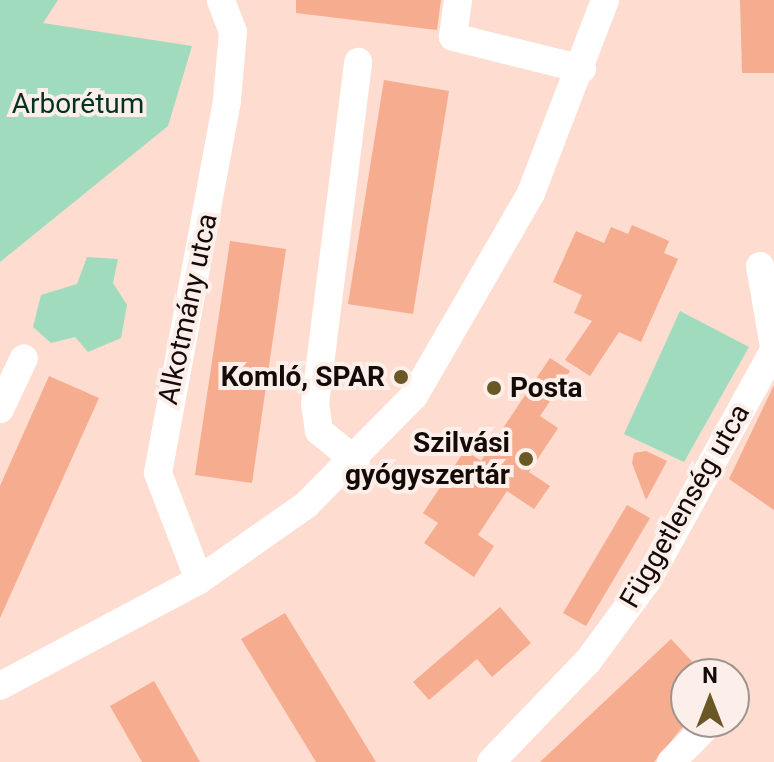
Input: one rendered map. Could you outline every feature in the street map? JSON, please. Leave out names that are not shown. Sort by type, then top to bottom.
[{"type":"street","name":"Alkotmány utca","points":[[199,580],[158,473],[160,442],[209,209],[233,32],[221,0]]},
{"type":"street","points":[[458,0],[453,37],[582,69]]},
{"type":"street","points":[[0,686],[199,580],[356,461],[414,396],[465,313],[531,193],[582,69],[605,0]]},
{"type":"street","points":[[356,461],[319,431],[315,404],[358,62]]},
{"type":"street","name":"Függetlenség utca","points":[[491,762],[588,661],[647,581],[774,349],[760,266]]},
{"type":"street","points":[[0,409],[24,358]]},
{"type":"street","points":[[671,762],[695,738]]},
{"type":"green space","name":"Arborétum","points":[[0,0],[58,0],[43,23],[192,46],[168,126],[0,262]]},
{"type":"green space","points":[[87,257],[118,259],[113,283],[127,305],[121,338],[88,352],[75,337],[51,343],[33,327],[41,295],[77,284]]},
{"type":"green space","points":[[680,311],[749,347],[684,462],[624,434]]},
{"type":"building","points":[[296,0],[441,0],[437,30],[296,13]]},
{"type":"building","points":[[740,0],[774,0],[774,73],[742,73]]},
{"type":"building","points":[[384,80],[449,91],[413,314],[348,304]]},
{"type":"building","points":[[632,225],[669,241],[664,253],[678,259],[641,342],[619,332],[590,376],[565,360],[592,321],[574,313],[582,295],[553,282],[576,231],[604,243],[611,227],[628,234]]},
{"type":"building","points":[[230,241],[286,249],[252,483],[195,475]]},
{"type":"building","points":[[550,358],[570,371],[540,416],[558,428],[529,472],[550,486],[534,509],[507,491],[478,535],[494,546],[474,577],[424,543],[438,523],[423,513],[465,450],[481,461]]},
{"type":"building","points":[[49,376],[99,398],[0,618],[0,486]]},
{"type":"building","points":[[774,385],[774,510],[729,479]]},
{"type":"building","points":[[646,451],[667,461],[646,500],[632,463],[634,453]]},
{"type":"building","points":[[627,505],[650,518],[586,626],[563,613]]},
{"type":"building","points":[[500,607],[531,643],[492,677],[477,659],[429,700],[413,682]]},
{"type":"building","points":[[285,613],[376,762],[316,762],[241,639]]},
{"type":"building","points":[[671,639],[689,658],[670,658],[670,738],[674,738],[654,762],[540,762]]},
{"type":"building","points":[[154,681],[200,762],[142,762],[110,706]]},
{"type":"place","name":"Komló, SPAR","points":[[401,377]]},
{"type":"place","name":"Posta","points":[[494,388]]},
{"type":"place","name":"Szilvási gyógyszertár","points":[[526,459]]}]
